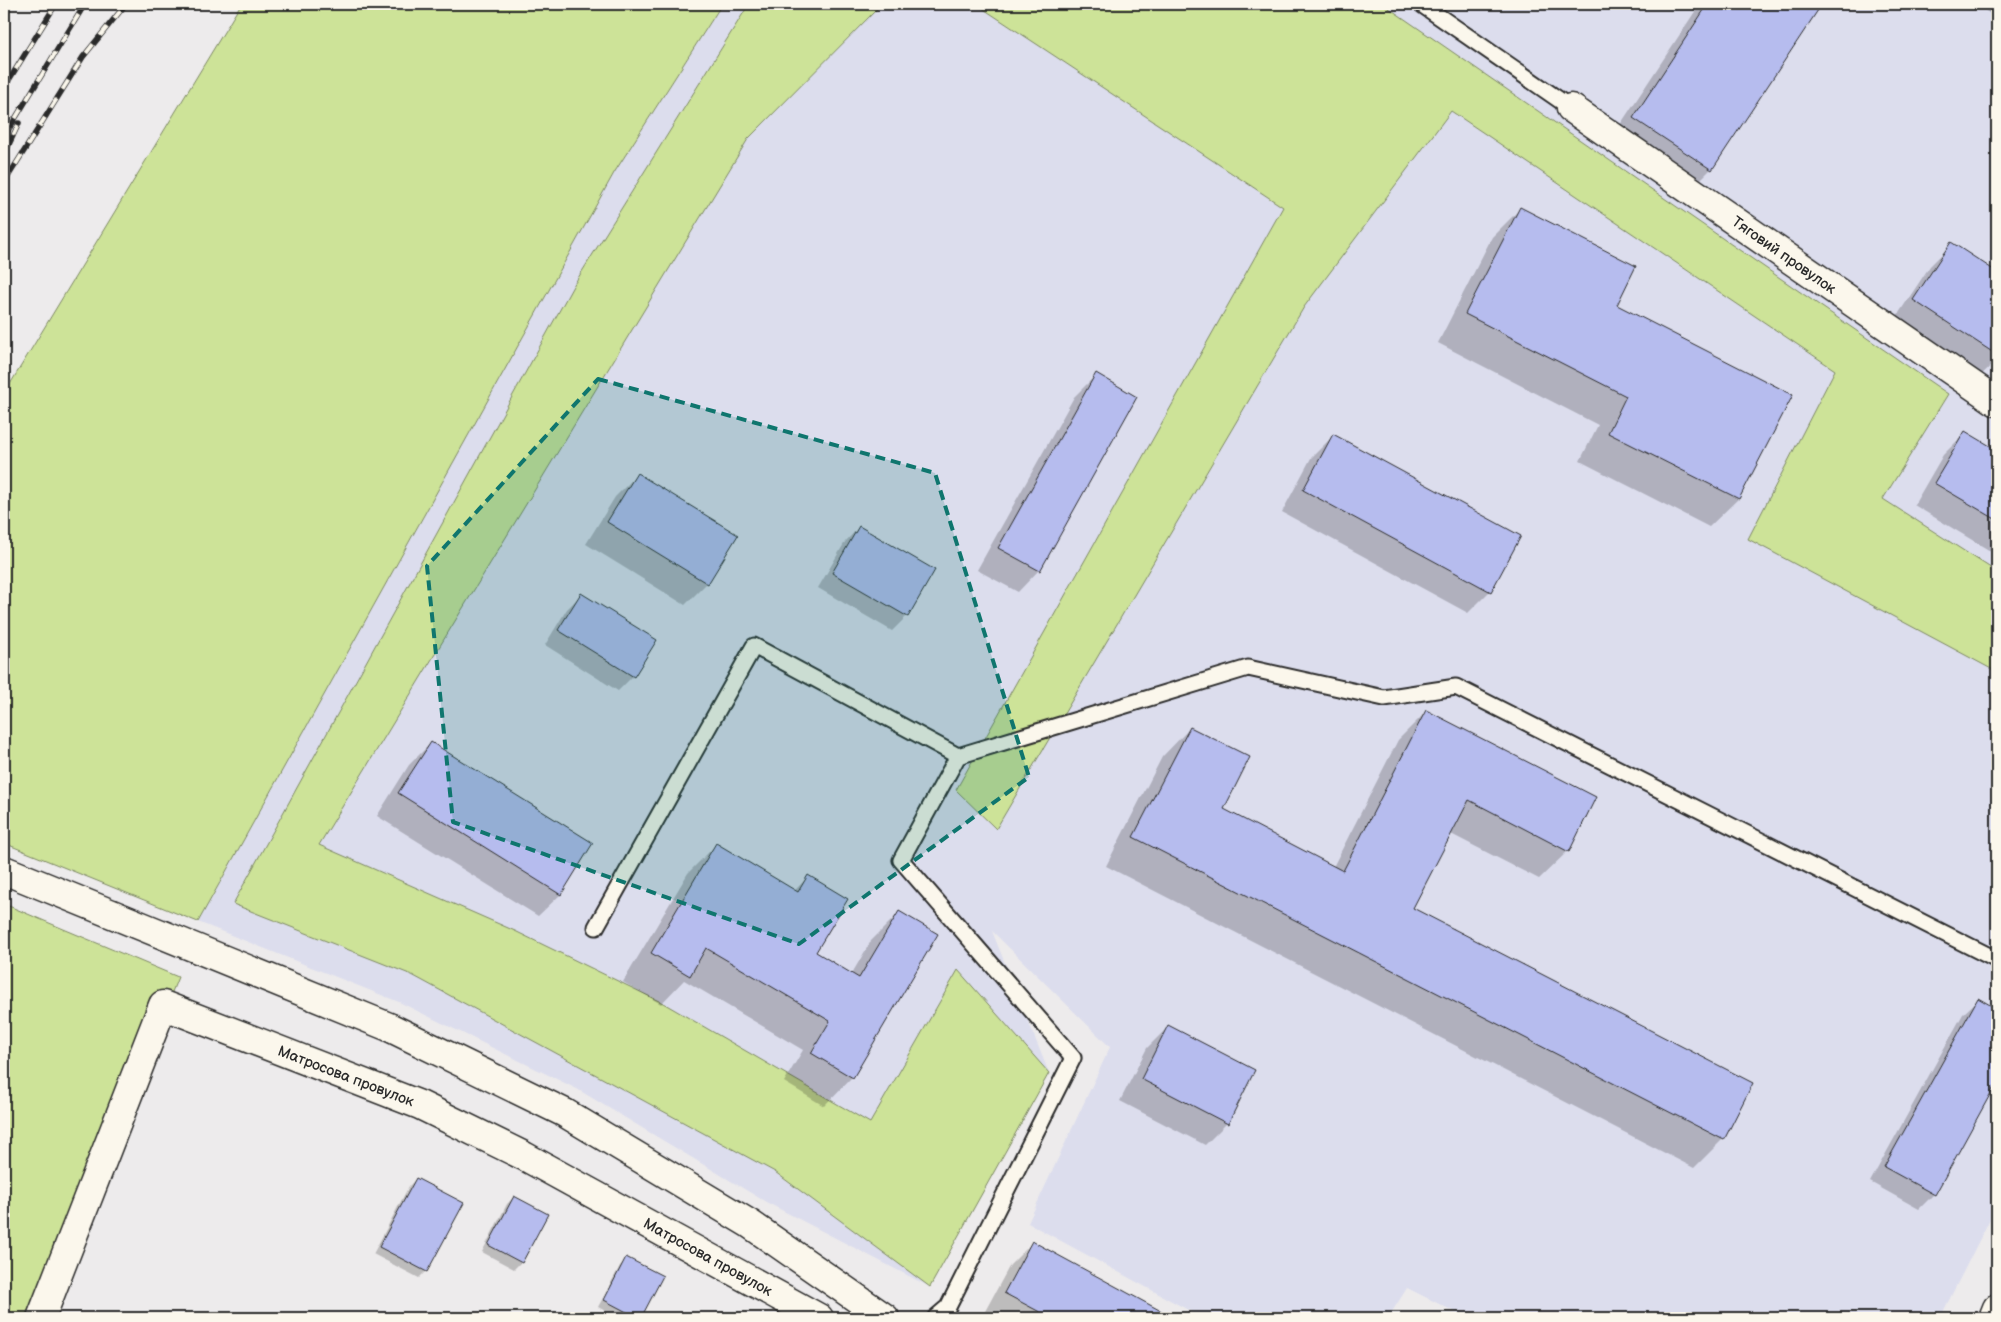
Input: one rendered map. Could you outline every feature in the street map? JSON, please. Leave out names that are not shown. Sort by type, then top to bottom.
[{"type":"street","name":"Тяговий провулок","points":[[1571,108],[1997,402]]},
{"type":"street","points":[[4,870],[388,1027],[565,1113],[750,1224],[885,1318]]},
{"type":"street","name":"Матросова провулок","points":[[41,1318],[163,1005],[420,1105],[524,1156],[819,1318]]},
{"type":"street","points":[[1993,1318],[1997,1308]]},
{"type":"lane","points":[[1422,4],[1571,108]]},
{"type":"lane","points":[[596,927],[754,646],[958,756]]},
{"type":"lane","points":[[935,1318],[948,1307],[1073,1058],[901,860],[958,756],[1248,668],[1384,698],[1456,687],[1997,960]]},
{"type":"highlighted area","points":[[598,379],[935,473],[1029,777],[799,944],[453,822],[427,566]]},
{"type":"shaded area","points":[[722,4],[1997,4],[1997,1205],[1940,1318],[1467,1318],[1407,1288],[1388,1318],[1203,1318],[1028,1223],[1110,1047],[992,931],[1049,1073],[930,1287],[766,1202],[577,1089],[399,1002],[198,922],[614,173]]},
{"type":"green space","points":[[241,4],[722,4],[614,173],[198,922],[4,843],[4,394]]},
{"type":"green space","points":[[749,4],[882,4],[748,139],[319,845],[515,931],[663,1003],[870,1123],[958,970],[1049,1073],[930,1287],[775,1172],[412,975],[233,904],[573,286]]},
{"type":"green space","points":[[976,4],[1383,4],[1948,394],[1883,499],[1997,572],[1997,672],[1748,539],[1835,370],[1451,111],[1304,307],[996,829],[956,790],[1283,207]]},
{"type":"green space","points":[[4,904],[178,977],[42,1318],[4,1318]]},
{"type":"building","points":[[1708,4],[1822,4],[1712,170],[1633,118]]},
{"type":"building","points":[[1520,207],[1636,266],[1617,305],[1793,395],[1739,499],[1608,433],[1626,396],[1465,314]]},
{"type":"building","points":[[1951,242],[1997,272],[1997,355],[1913,300]]},
{"type":"building","points":[[1096,373],[1137,397],[1040,571],[998,548]]},
{"type":"building","points":[[1965,431],[1997,450],[1997,520],[1934,483]]},
{"type":"building","points":[[1333,434],[1521,536],[1491,592],[1303,490]]},
{"type":"building","points":[[637,473],[738,535],[708,584],[607,522]]},
{"type":"building","points":[[859,526],[935,570],[908,617],[832,573]]},
{"type":"building","points":[[581,593],[657,640],[634,677],[558,630]]},
{"type":"building","points":[[1426,710],[1596,797],[1569,852],[1469,800],[1413,908],[1753,1083],[1724,1140],[1133,837],[1190,727],[1250,757],[1224,809],[1343,871]]},
{"type":"building","points":[[431,742],[593,843],[561,895],[398,793]]},
{"type":"building","points":[[716,843],[798,892],[808,875],[848,899],[816,952],[859,978],[899,911],[938,934],[853,1078],[811,1053],[830,1021],[706,948],[690,976],[651,953]]},
{"type":"building","points":[[1978,998],[1997,1009],[1997,1082],[1935,1195],[1884,1167]]},
{"type":"building","points":[[1168,1025],[1255,1070],[1228,1124],[1141,1079]]},
{"type":"building","points":[[416,1178],[464,1203],[427,1272],[379,1247]]},
{"type":"building","points":[[514,1196],[548,1214],[522,1263],[488,1245]]},
{"type":"building","points":[[1032,1241],[1174,1318],[1051,1318],[1004,1293]]},
{"type":"building","points":[[626,1257],[663,1276],[641,1318],[604,1300]]},
{"type":"railway","points":[[4,88],[56,4]]},
{"type":"railway","points":[[4,137],[85,4]]},
{"type":"railway","points":[[4,183],[83,57],[126,4]]},
{"type":"railway","points":[[4,155],[19,123]]}]
